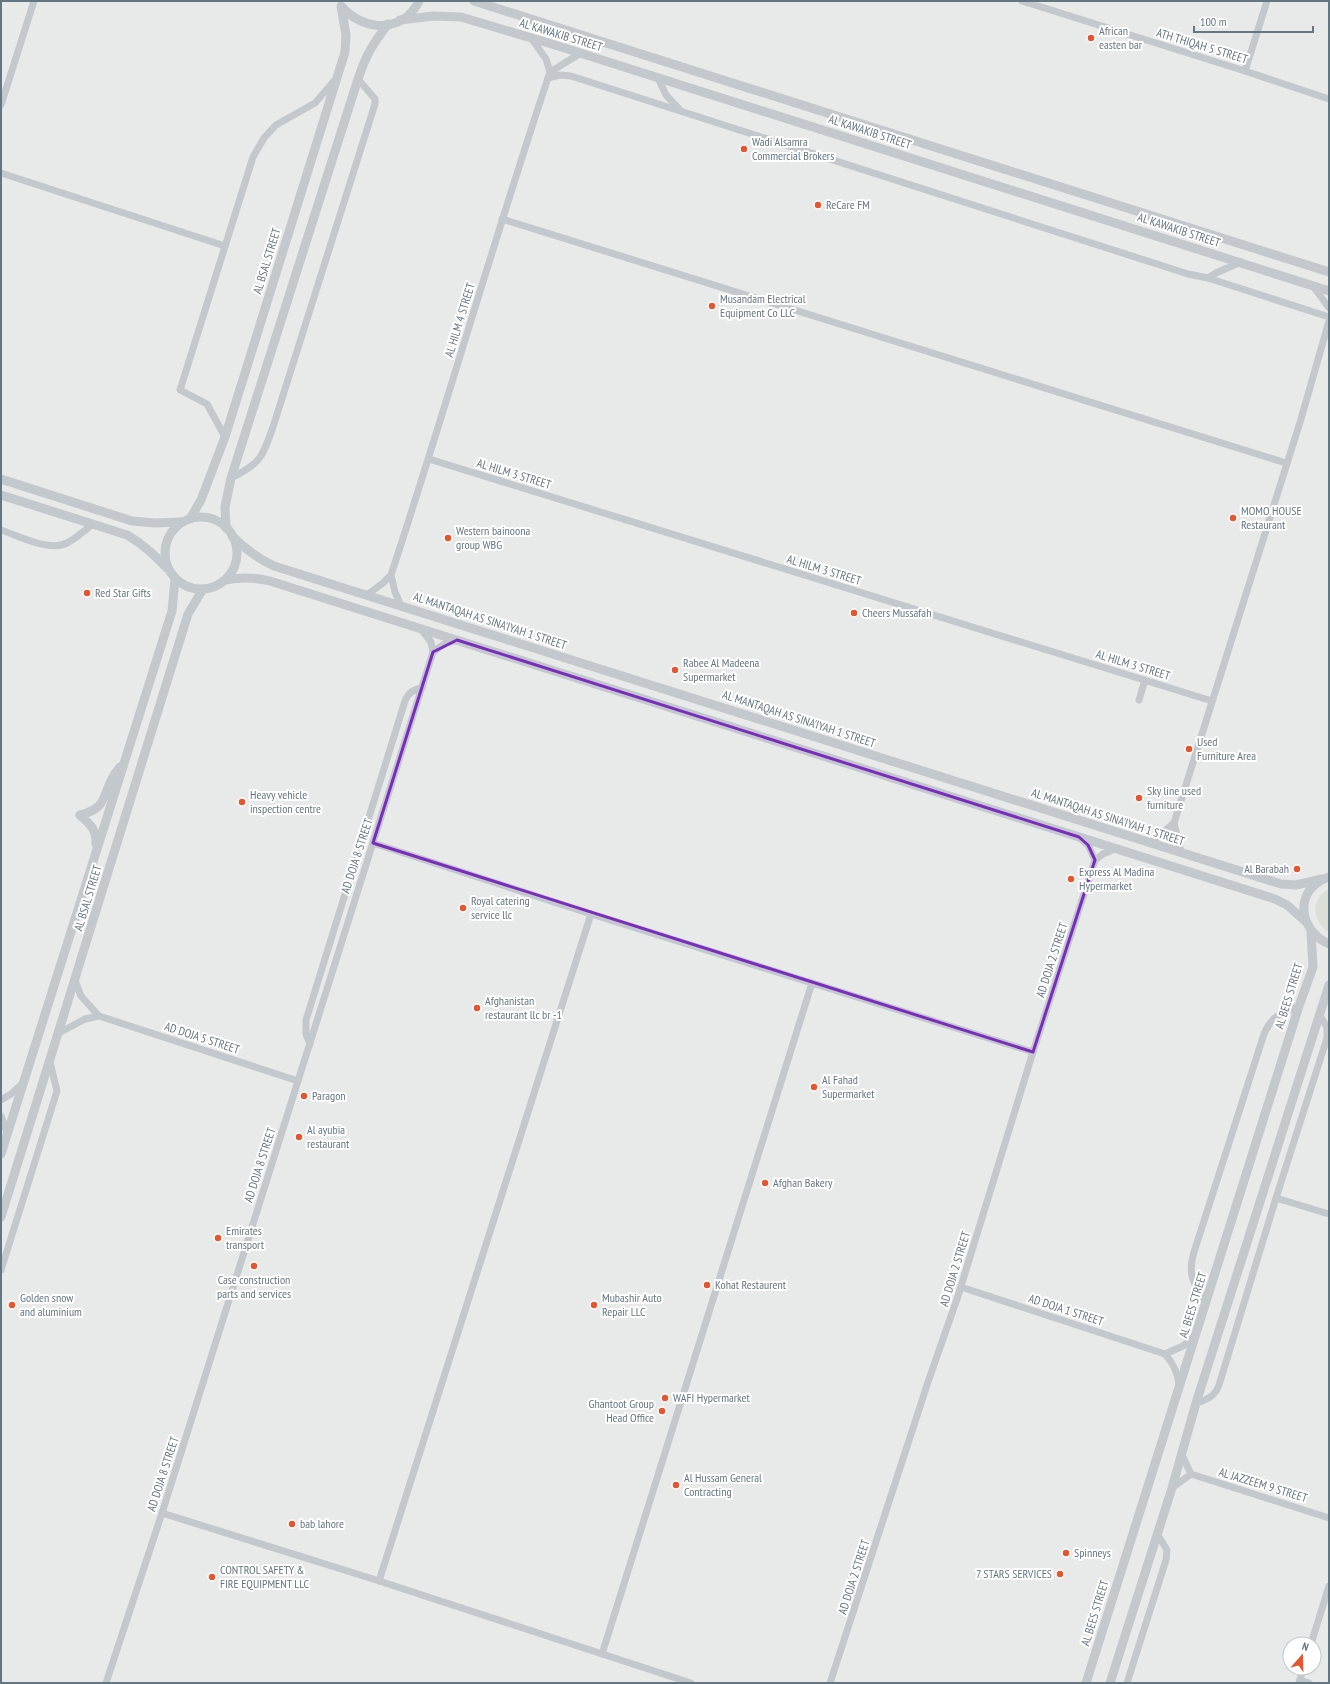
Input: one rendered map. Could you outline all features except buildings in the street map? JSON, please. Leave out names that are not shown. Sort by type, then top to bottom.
[{"type":"street","points":[[1,105],[34,1]]},
{"type":"street","points":[[340,3],[357,20],[378,26],[400,20],[410,13],[419,1]]},
{"type":"street","name":"AL KAWAKIB STREET","points":[[474,1],[1329,272]]},
{"type":"street","name":"ATH THIQAH 5 STREET","points":[[1022,1],[1245,71],[1329,100]]},
{"type":"street","points":[[1245,71],[1267,1]]},
{"type":"street","name":"AL BSAL STREET","points":[[186,521],[201,500],[225,437],[345,52],[346,35],[340,3]]},
{"type":"street","name":"AL KAWAKIB STREET","points":[[400,20],[433,16],[461,17],[581,53],[1329,291]]},
{"type":"street","points":[[226,528],[225,506],[231,478],[358,79],[372,44],[388,24]]},
{"type":"street","points":[[531,38],[546,59],[549,75]]},
{"type":"street","points":[[549,75],[581,53]]},
{"type":"street","points":[[549,75],[571,76],[1188,274],[1208,278],[1329,317]]},
{"type":"street","name":"AL HILM 4 STREET","points":[[367,595],[384,584],[391,575],[429,459],[502,219],[549,75]]},
{"type":"street","points":[[225,437],[207,404],[180,390],[253,157],[264,138],[276,125],[315,103],[337,78]]},
{"type":"street","points":[[658,78],[666,96],[681,112]]},
{"type":"street","points":[[231,478],[250,468],[260,458],[273,427],[374,104],[375,99],[358,79]]},
{"type":"street","points":[[1,173],[225,246]]},
{"type":"street","points":[[502,219],[1286,463]]},
{"type":"street","points":[[1208,278],[1216,272],[1241,262]]},
{"type":"street","points":[[1313,286],[1329,308]]},
{"type":"street","points":[[1152,843],[1174,823],[1301,419],[1329,320]]},
{"type":"street","name":"AL HILM 3 STREET","points":[[429,459],[1212,701]]},
{"type":"street","points":[[1,479],[132,521],[145,523],[209,518],[218,522],[226,528],[232,536],[236,545],[237,555],[231,573],[225,580],[215,586],[203,589],[183,585],[175,579],[169,570],[165,560],[167,541],[170,534],[186,521]]},
{"type":"street","points":[[1,495],[127,535],[139,541],[169,570]]},
{"type":"street","points":[[1,530],[45,545],[57,546],[72,540],[93,524]]},
{"type":"street","name":"AL MANTAQAH AS SINA'IYAH 1 STREET","points":[[232,536],[257,558],[274,566],[1281,884],[1296,885],[1326,878]]},
{"type":"street","points":[[391,575],[394,592],[401,606]]},
{"type":"street","points":[[225,580],[240,577],[270,581],[457,640],[1275,899],[1287,905],[1305,921]]},
{"type":"street","name":"AL BSAL STREET","points":[[1,1154],[172,611],[175,579]]},
{"type":"street","name":"AL BSAL STREET","points":[[1,1217],[188,614],[203,589]]},
{"type":"street","points":[[420,629],[428,637],[433,652],[446,643],[457,640]]},
{"type":"street","name":"AD DOJA 8 STREET","points":[[106,1683],[162,1513],[433,652]]},
{"type":"street","points":[[1139,700],[1145,680]]},
{"type":"street","points":[[310,1044],[306,1034],[306,1020],[405,701],[410,693],[418,688],[422,688]]},
{"type":"street","points":[[95,854],[96,836],[94,830],[80,815],[89,813],[103,802],[113,777],[124,763]]},
{"type":"street","points":[[1174,823],[1181,852]]},
{"type":"street","points":[[1079,837],[1088,845],[1095,860],[1103,854],[1115,849]]},
{"type":"street","points":[[373,843],[591,914],[1032,1052]]},
{"type":"street","name":"AD DOJA 2 STREET","points":[[830,1683],[928,1382],[961,1287],[1032,1052],[1095,860]]},
{"type":"street","points":[[1326,878],[1312,887],[1306,897],[1303,909],[1305,921],[1311,932],[1320,940],[1329,944]]},
{"type":"street","points":[[379,1581],[591,914]]},
{"type":"street","name":"AL BEES STREET","points":[[1086,1683],[1299,1006],[1313,967],[1311,932]]},
{"type":"street","name":"AD DOJA 5 STREET","points":[[75,980],[81,996],[99,1016],[298,1081]]},
{"type":"street","points":[[602,1654],[812,983]]},
{"type":"street","points":[[1110,1683],[1158,1535],[1196,1403],[1329,985]]},
{"type":"street","points":[[1206,1302],[1192,1278],[1191,1267],[1194,1252],[1268,1024],[1276,1016],[1299,1006]]},
{"type":"street","points":[[59,1033],[85,1019],[99,1016]]},
{"type":"street","points":[[1196,1403],[1208,1399],[1217,1389],[1327,1038],[1327,1027],[1320,1016]]},
{"type":"street","points":[[1,1270],[57,1091],[50,1062]]},
{"type":"street","points":[[1,1100],[11,1094],[23,1083]]},
{"type":"street","points":[[1,1116],[7,1133]]},
{"type":"street","points":[[1276,1198],[1329,1214]]},
{"type":"street","name":"AD DOJA 1 STREET","points":[[961,1287],[1165,1354]]},
{"type":"street","points":[[1179,1388],[1177,1373],[1174,1366],[1165,1354],[1183,1346],[1197,1333]]},
{"type":"street","points":[[1172,1488],[1191,1474],[1182,1455]]},
{"type":"street","name":"AL JAZZEEM 9 STREET","points":[[1191,1474],[1329,1518]]},
{"type":"street","points":[[162,1513],[379,1581],[691,1683]]},
{"type":"street","points":[[1127,1683],[1166,1560],[1167,1550],[1158,1535]]},
{"type":"street","points":[[1313,1636],[1329,1586]]},
{"type":"street","points":[[1299,1681],[1309,1683]]},
{"type":"highlighted area","points":[[457,640],[1079,837],[1088,845],[1095,860],[1033,1052],[373,843],[433,652]]},
{"type":"shaded area","points":[[1,1],[1329,1],[1329,1683],[1,1683]]},
{"type":"shaded area","points":[[1329,889],[1329,932],[1319,923],[1316,904],[1323,893]]},
{"type":"place","name":"African easten bar","points":[[1091,38]]},
{"type":"place","name":"Wadi Alsamra Commercial Brokers","points":[[744,149]]},
{"type":"place","name":"ReCare FM","points":[[818,205]]},
{"type":"place","name":"Musandam Electrical Equipment Co LLC","points":[[712,306]]},
{"type":"place","name":"MOMO HOUSE Restaurant","points":[[1233,518]]},
{"type":"place","name":"Western bainoona group WBG","points":[[448,538]]},
{"type":"place","name":"Red Star Gifts","points":[[87,593]]},
{"type":"place","name":"Cheers Mussafah","points":[[854,613]]},
{"type":"place","name":"Rabee Al Madeena Supermarket","points":[[675,670]]},
{"type":"place","name":"Used Furniture Area","points":[[1189,749]]},
{"type":"place","name":"Sky line used furniture","points":[[1139,798]]},
{"type":"place","name":"Heavy vehicle inspection centre","points":[[242,802]]},
{"type":"place","name":"Al Barabah","points":[[1297,869]]},
{"type":"place","name":"Express Al Madina Hypermarket","points":[[1071,879]]},
{"type":"place","name":"Royal catering service llc","points":[[463,908]]},
{"type":"place","name":"Afghanistan restaurant llc br -1","points":[[477,1008]]},
{"type":"place","name":"Al Fahad Supermarket","points":[[814,1087]]},
{"type":"place","name":"Paragon","points":[[304,1096]]},
{"type":"place","name":"Al ayubia restaurant","points":[[299,1137]]},
{"type":"place","name":"Afghan Bakery","points":[[765,1183]]},
{"type":"place","name":"Emirates transport","points":[[218,1238]]},
{"type":"place","name":"Case construction parts and services","points":[[254,1266]]},
{"type":"place","name":"Kohat Restaurent","points":[[707,1285]]},
{"type":"place","name":"Golden snow and aluminium","points":[[12,1305]]},
{"type":"place","name":"Mubashir Auto Repair LLC","points":[[594,1305]]},
{"type":"place","name":"WAFI Hypermarket","points":[[665,1398]]},
{"type":"place","name":"Ghantoot Group Head Office","points":[[662,1411]]},
{"type":"place","name":"Al Hussam General Contracting","points":[[676,1485]]},
{"type":"place","name":"bab lahore","points":[[292,1524]]},
{"type":"place","name":"Spinneys","points":[[1066,1553]]},
{"type":"place","name":"7 STARS SERVICES","points":[[1060,1574]]},
{"type":"place","name":"CONTROL SAFETY & FIRE EQUIPMENT LLC","points":[[212,1577]]}]
